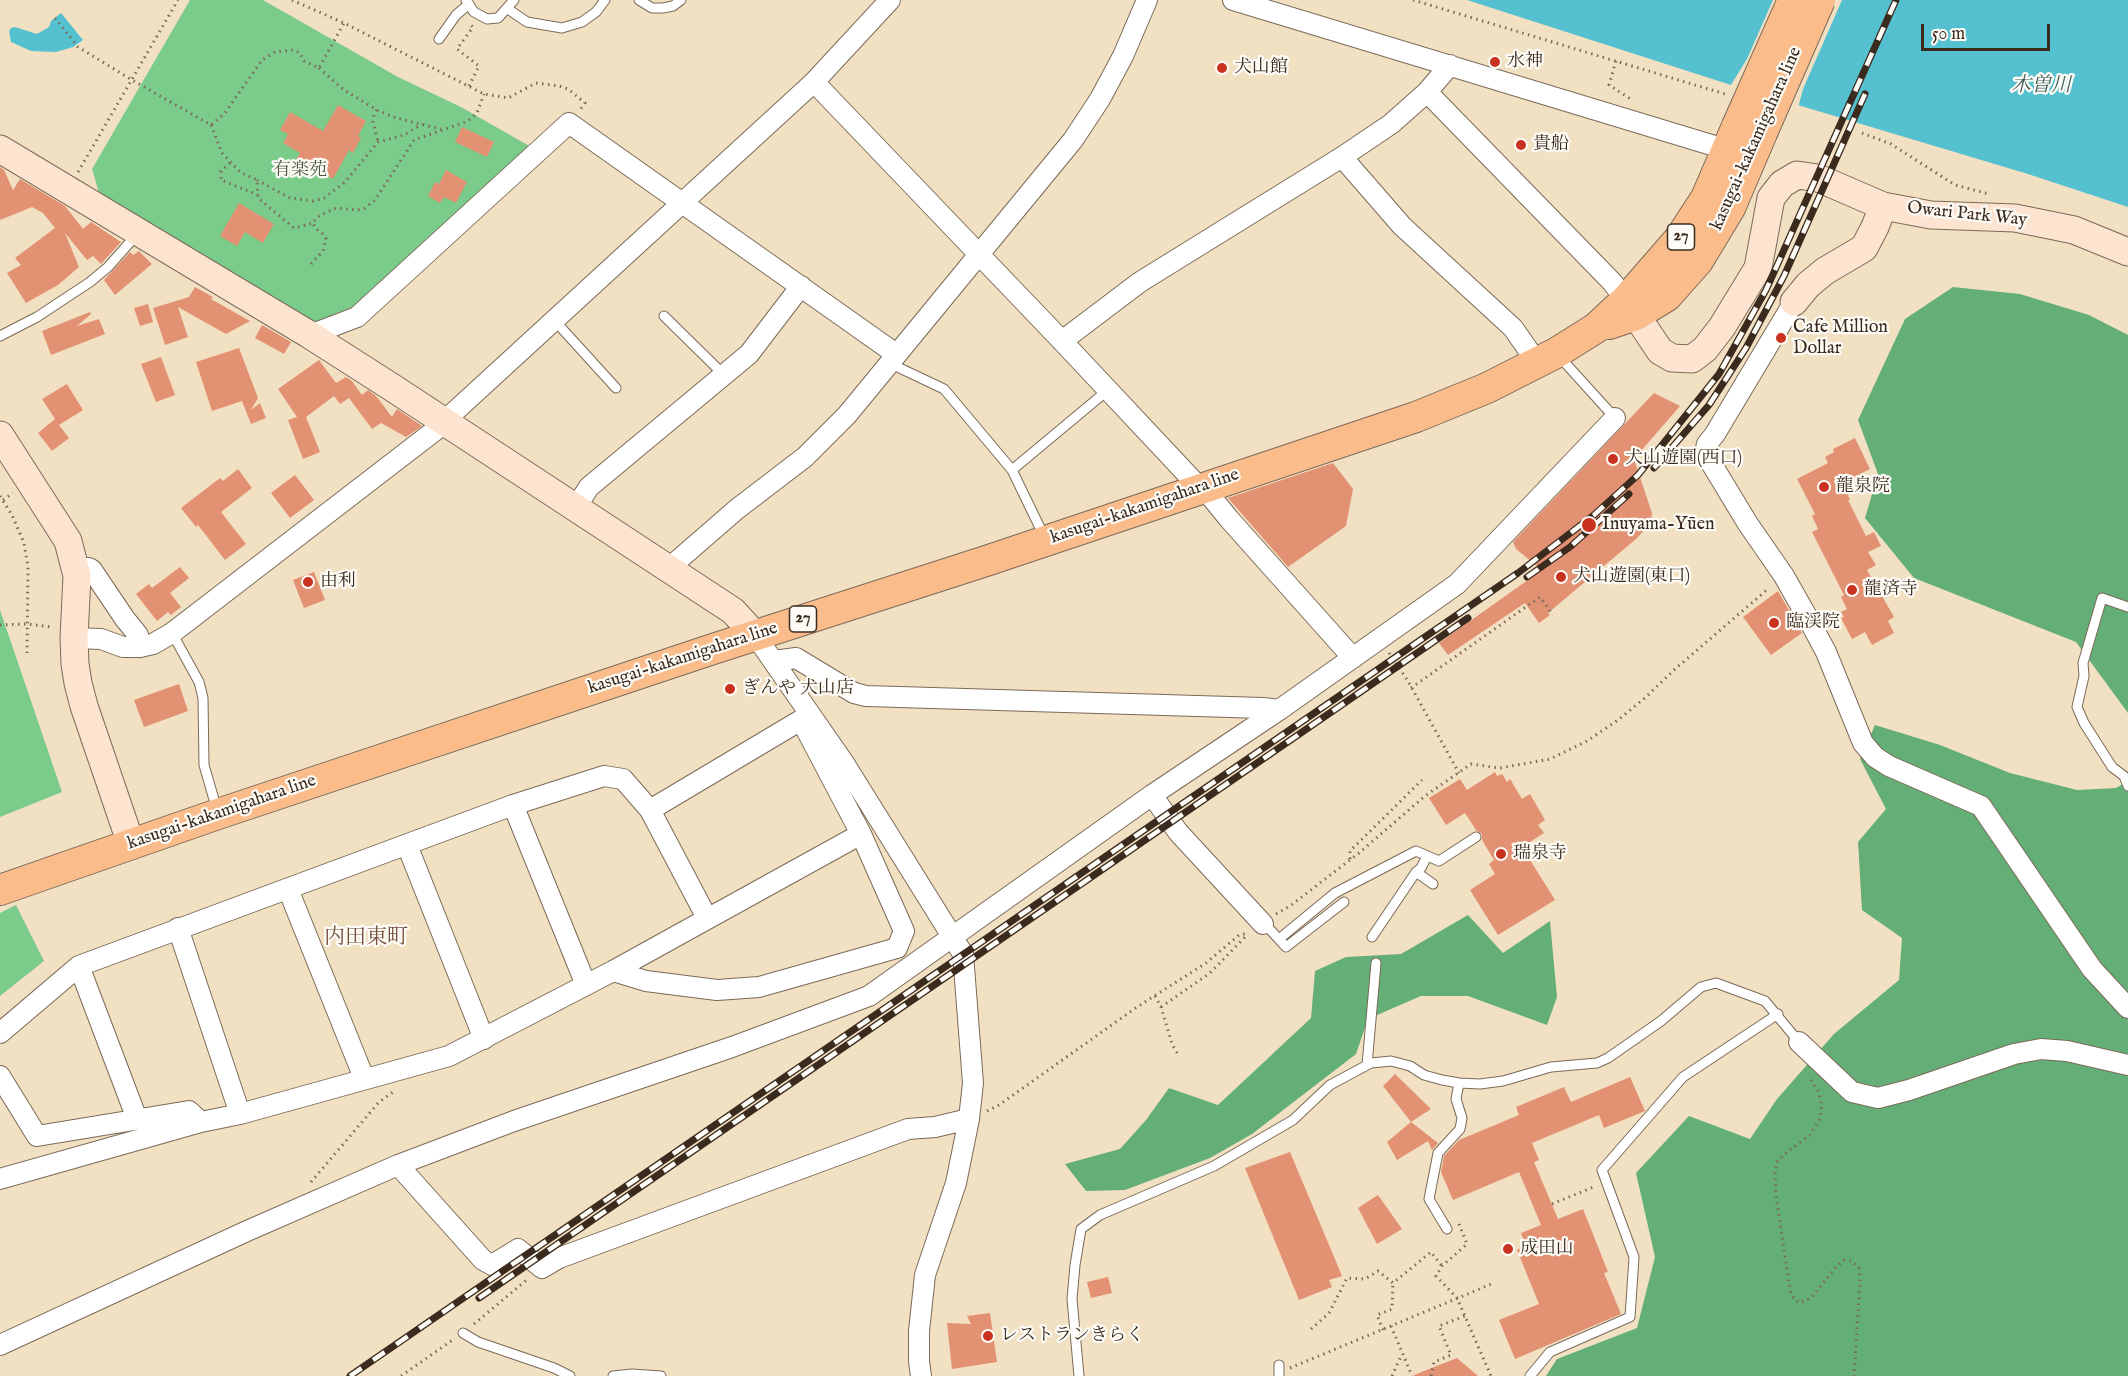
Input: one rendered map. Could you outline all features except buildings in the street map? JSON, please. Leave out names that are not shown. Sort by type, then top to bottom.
[{"type":"main road","name":"kasugai-kakamigahara line","points":[[0,890],[218,814],[1416,417],[1487,388],[1547,358],[1631,308],[1668,296],[1698,261],[1730,208],[1745,135],[1807,8]]},
{"type":"street","points":[[67,633],[101,639],[123,647],[140,647],[153,644],[172,633],[446,422],[453,413],[814,82],[890,0]]},
{"type":"street","points":[[669,568],[737,509],[805,457],[847,415],[1073,140],[1100,99],[1123,56],[1147,0]]},
{"type":"street","points":[[1233,0],[1450,65],[1745,135]]},
{"type":"street","points":[[1062,341],[1140,282],[1342,157],[1391,124],[1427,92],[1450,65]]},
{"type":"street","points":[[814,82],[1212,498],[1228,519],[1353,658]]},
{"type":"street","points":[[1427,92],[1612,282],[1631,308]]},
{"type":"street","points":[[310,335],[357,317],[568,123],[801,286],[892,359]]},
{"type":"street","points":[[0,149],[310,335],[446,422],[734,611],[755,635],[774,661],[805,716],[861,834],[904,931],[897,948],[759,987],[717,990],[646,981],[613,971]]},
{"type":"street","points":[[1342,157],[1402,226],[1547,358]]},
{"type":"street","name":"Owari Park Way","points":[[1631,308],[1656,346],[1672,358],[1692,359],[1705,348],[1722,327],[1758,268],[1771,198],[1782,184],[1797,175],[1818,178],[1883,206],[1931,214],[2015,218],[2074,230],[2128,252]]},
{"type":"street","points":[[1883,206],[1864,248],[1825,271],[1808,285],[1794,302],[1707,444],[1705,453],[1708,467],[1784,576],[1826,652],[1863,743],[1875,757],[1888,766],[1981,806],[2092,969],[2128,1008]]},
{"type":"street","points":[[576,507],[589,487],[749,354],[801,286]]},
{"type":"street","points":[[0,1345],[247,1231],[398,1165],[513,1121],[732,1047],[869,996],[1152,795],[1279,710],[1457,584],[1615,418]]},
{"type":"street","points":[[0,435],[68,541],[77,576],[67,633],[84,706],[131,844]]},
{"type":"street","points":[[75,568],[92,570],[124,620],[138,635],[140,647]]},
{"type":"street","points":[[774,661],[796,658],[854,693],[866,696],[1279,710]]},
{"type":"street","points":[[650,810],[805,716]]},
{"type":"street","points":[[805,716],[844,762],[963,954],[973,1083],[969,1119],[956,1183],[925,1275],[919,1331],[921,1376]]},
{"type":"street","points":[[0,1033],[79,966],[407,844],[604,776],[623,779],[650,810],[707,918]]},
{"type":"street","points":[[1152,795],[1178,832],[1259,927]]},
{"type":"street","points":[[513,806],[586,985]]},
{"type":"street","points":[[0,1179],[201,1122],[449,1056],[613,971],[861,834]]},
{"type":"street","points":[[407,844],[484,1039]]},
{"type":"street","points":[[288,889],[364,1078]]},
{"type":"street","points":[[178,928],[240,1113]]},
{"type":"street","points":[[79,966],[137,1119]]},
{"type":"street","points":[[1799,1042],[1852,1092],[1878,1098],[1909,1090],[2014,1054],[2041,1049],[2067,1051],[2128,1065]]},
{"type":"street","points":[[0,1076],[37,1136],[189,1111],[201,1122]]},
{"type":"street","points":[[398,1165],[483,1260],[492,1265],[518,1249],[542,1268],[559,1258],[908,1129],[934,1127],[969,1119]]},
{"type":"lane","points":[[439,39],[468,2],[474,12],[487,19],[498,18],[514,0]]},
{"type":"lane","points":[[508,9],[527,22],[562,28],[582,22],[596,12],[605,0]]},
{"type":"lane","points":[[639,0],[652,8],[673,6],[681,0]]},
{"type":"lane","points":[[0,336],[37,317],[90,282],[108,267],[131,241],[136,231]]},
{"type":"lane","points":[[664,316],[725,375]]},
{"type":"lane","points":[[555,321],[616,388]]},
{"type":"lane","points":[[1547,358],[1615,418]]},
{"type":"lane","points":[[892,359],[944,389],[1012,470],[1046,541]]},
{"type":"lane","points":[[1012,470],[1108,390]]},
{"type":"lane","points":[[2128,607],[2102,598],[2083,663],[2084,676],[2077,707],[2084,723],[2112,767],[2124,776],[2128,786]]},
{"type":"lane","points":[[172,633],[199,682],[203,698],[204,765],[218,814]]},
{"type":"lane","points":[[1279,939],[1335,893],[1416,851],[1438,861],[1476,837]]},
{"type":"lane","points":[[1372,937],[1427,856]]},
{"type":"lane","points":[[1416,872],[1433,884]]},
{"type":"lane","points":[[1259,927],[1279,939],[1286,947],[1344,902]]},
{"type":"lane","points":[[1367,1065],[1376,963]]},
{"type":"lane","points":[[1079,1376],[1072,1299],[1081,1229],[1100,1215],[1214,1166],[1293,1120],[1330,1085],[1367,1065],[1391,1061],[1410,1066],[1424,1075],[1459,1083],[1503,1081],[1551,1067],[1597,1063],[1608,1058],[1661,1021],[1701,987],[1716,983],[1765,1001],[1799,1042]]},
{"type":"lane","points":[[1530,1376],[1550,1352],[1630,1317],[1634,1257],[1602,1170],[1683,1077],[1778,1014]]},
{"type":"lane","points":[[1447,1229],[1429,1199],[1438,1153],[1460,1129],[1462,1118],[1456,1099],[1459,1083]]},
{"type":"lane","points":[[463,1333],[478,1342],[554,1368],[570,1376]]},
{"type":"lane","points":[[1279,1365],[1279,1376]]},
{"type":"lane","points":[[613,1376],[632,1374],[661,1376]]},
{"type":"path","points":[[68,189],[178,0]]},
{"type":"path","points":[[292,0],[344,23],[483,93],[508,98],[536,83],[568,89],[585,103],[568,123]]},
{"type":"path","points":[[1413,0],[1725,94]]},
{"type":"path","points":[[456,15],[473,27],[457,49],[479,66],[469,86]]},
{"type":"path","points":[[55,18],[78,47],[211,124],[222,153],[230,163],[240,172],[290,198],[313,201],[324,198],[344,183],[378,142],[404,135],[423,124]]},
{"type":"path","points":[[319,68],[344,23]]},
{"type":"path","points":[[211,124],[225,112],[262,60],[275,52],[294,50],[300,53],[304,61],[319,68],[344,90],[377,110],[396,118],[442,129]]},
{"type":"path","points":[[1616,61],[1609,85],[1637,104]]},
{"type":"path","points":[[257,180],[258,198],[294,228],[313,223],[316,217],[336,208],[358,210],[365,208],[375,200],[414,140],[468,121],[477,113],[483,93]]},
{"type":"path","points":[[377,110],[373,122],[378,142]]},
{"type":"path","points":[[1862,134],[1891,144],[1955,185],[1989,194],[2015,218]]},
{"type":"path","points":[[230,163],[221,171],[221,180],[258,195]]},
{"type":"path","points":[[311,264],[323,251],[326,239],[313,223]]},
{"type":"path","points":[[0,496],[12,515],[24,543],[28,567],[27,653]]},
{"type":"path","points":[[1161,1007],[1210,973],[1259,927],[1350,859],[1425,796],[1472,764],[1500,768],[1550,759],[1587,741],[1618,720],[1784,576]]},
{"type":"path","points":[[1411,688],[1540,597],[1553,615]]},
{"type":"path","points":[[0,626],[27,624],[67,633]]},
{"type":"path","points":[[1380,639],[1411,688],[1459,773]]},
{"type":"path","points":[[1350,859],[1350,851],[1422,780]]},
{"type":"path","points":[[969,1119],[999,1105],[1206,963],[1239,935],[1259,927]]},
{"type":"path","points":[[1155,996],[1161,1007],[1172,1044],[1179,1056]]},
{"type":"path","points":[[1811,1080],[1818,1091],[1822,1105],[1820,1119],[1810,1135],[1786,1152],[1777,1162],[1776,1196],[1791,1296],[1799,1303],[1811,1299],[1844,1260],[1852,1261],[1859,1268],[1854,1376]]},
{"type":"path","points":[[304,1189],[379,1102],[398,1088]]},
{"type":"path","points":[[1552,1204],[1606,1182]]},
{"type":"path","points":[[1467,1244],[1442,1266],[1436,1276],[1457,1298],[1491,1376]]},
{"type":"path","points":[[1383,1330],[1377,1315],[1392,1309],[1393,1283],[1431,1252],[1442,1266]]},
{"type":"path","points":[[1311,1329],[1329,1313],[1347,1278],[1365,1279],[1378,1271],[1393,1283]]},
{"type":"path","points":[[1311,1360],[1494,1283]]},
{"type":"path","points":[[1431,1376],[1434,1362],[1451,1355],[1439,1326],[1465,1316]]},
{"type":"path","points":[[1391,1326],[1412,1376]]},
{"type":"path","points":[[1392,1376],[1402,1354]]},
{"type":"green space","name":"有楽苑","points":[[190,0],[263,0],[398,77],[461,107],[531,147],[361,301],[333,319],[308,327],[102,203],[92,169]]},
{"type":"green space","points":[[1953,287],[2020,294],[2089,315],[2128,335],[2128,713],[2076,642],[1914,578],[1865,518],[1878,474],[1858,420],[1905,319]]},
{"type":"green space","points":[[0,610],[62,792],[0,817]]},
{"type":"green space","points":[[1875,725],[1940,745],[2010,773],[2077,790],[2116,788],[2128,781],[2128,1376],[1546,1376],[1557,1359],[1637,1328],[1655,1257],[1636,1173],[1689,1116],[1750,1139],[1777,1099],[1834,1034],[1899,980],[1902,938],[1862,910],[1858,842],[1886,809],[1860,759]]},
{"type":"green space","points":[[16,905],[44,961],[0,996],[0,913]]},
{"type":"green space","points":[[1468,915],[1503,953],[1550,921],[1557,997],[1547,1025],[1468,996],[1421,996],[1368,1019],[1356,1054],[1252,1134],[1210,1158],[1125,1190],[1086,1191],[1065,1164],[1120,1149],[1146,1120],[1169,1088],[1218,1105],[1311,1018],[1315,971],[1346,957],[1401,954]]},
{"type":"water","name":"木曽川","points":[[1467,0],[2128,0],[2128,207],[2028,174],[1731,85]]},
{"type":"water","points":[[61,13],[83,40],[73,47],[56,52],[31,51],[11,42],[9,31],[11,28],[15,27],[37,34],[49,27],[51,21]]},
{"type":"pier","points":[[1773,0],[1842,0],[1803,89],[1798,108],[1729,88],[1747,59]]},
{"type":"railway","points":[[350,1376],[1518,573],[1594,515],[1638,475],[1719,374],[1766,290],[1896,0]]},
{"type":"railway","points":[[1654,468],[1709,405],[1746,348],[1784,276],[1865,94]]},
{"type":"railway","points":[[1527,577],[1570,547],[1629,494]]},
{"type":"railway","points":[[479,1298],[1468,618]]},
{"type":"place","name":"水神","points":[[1495,62]]},
{"type":"place","name":"犬山館","points":[[1222,68]]},
{"type":"place","name":"貴船","points":[[1521,145]]},
{"type":"place","name":"Cafe Million Dollar","points":[[1781,338]]},
{"type":"place","name":"犬山遊園(西口)","points":[[1613,459]]},
{"type":"place","name":"龍泉院","points":[[1824,487]]},
{"type":"place","name":"Inuyama-Yūen","points":[[1589,525]]},
{"type":"place","name":"犬山遊園(東口)","points":[[1561,577]]},
{"type":"place","name":"由利","points":[[308,582]]},
{"type":"place","name":"龍済寺","points":[[1852,590]]},
{"type":"place","name":"臨渓院","points":[[1774,623]]},
{"type":"place","name":"ぎんや 犬山店","points":[[730,689]]},
{"type":"place","name":"瑞泉寺","points":[[1501,854]]},
{"type":"place","name":"成田山","points":[[1508,1249]]},
{"type":"place","name":"レストランきらく","points":[[988,1336]]},
{"type":"district","name":"内田東町","points":[[366,939]]}]
